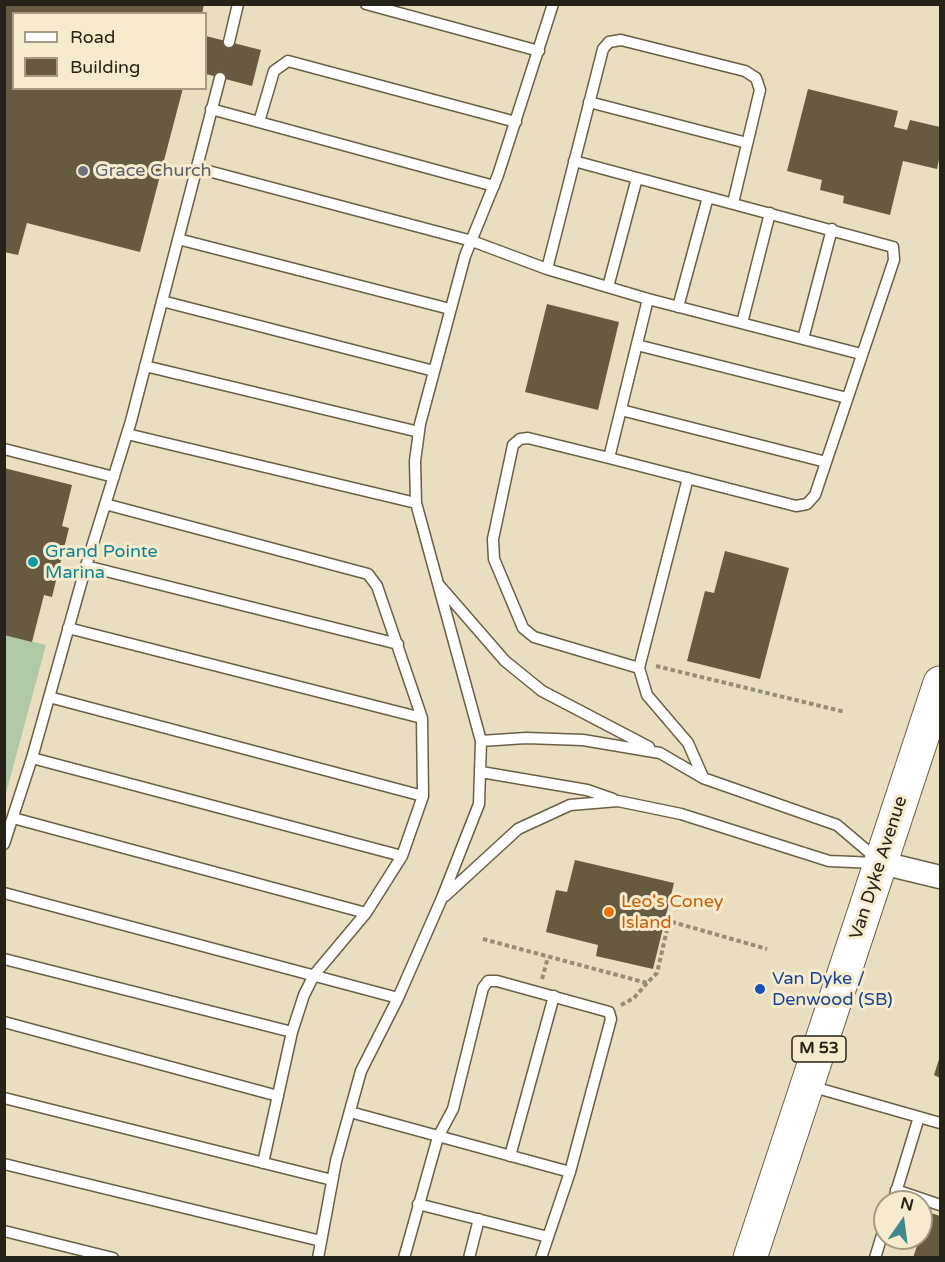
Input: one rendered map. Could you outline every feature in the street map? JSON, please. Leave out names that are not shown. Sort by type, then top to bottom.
[{"type":"main road","name":"Van Dyke Avenue","points":[[750,1257],[940,683]]},
{"type":"street","points":[[882,863],[940,877]]},
{"type":"lane","points":[[228,42],[238,4]]},
{"type":"lane","points":[[366,4],[539,51]]},
{"type":"lane","points":[[318,1257],[332,1180],[361,1071],[398,998],[442,898],[479,804],[482,772],[481,741],[416,503],[415,461],[419,432],[450,309],[472,241],[516,122],[553,4]]},
{"type":"lane","points":[[547,269],[603,49],[609,42],[621,40],[745,71],[756,78],[760,90],[733,203]]},
{"type":"lane","points":[[259,122],[274,71],[288,61],[516,122]]},
{"type":"lane","points":[[4,844],[32,758],[86,566],[127,434],[220,78]]},
{"type":"lane","points":[[590,102],[747,143]]},
{"type":"lane","points":[[212,109],[494,186]]},
{"type":"lane","points":[[574,162],[832,229],[893,248],[894,260],[815,495],[807,504],[796,506],[528,438],[520,439],[513,445],[493,539],[494,559],[523,628],[534,637],[639,668]]},
{"type":"lane","points":[[196,168],[472,241],[547,269],[648,299],[861,354]]},
{"type":"lane","points":[[608,287],[637,178]]},
{"type":"lane","points":[[678,307],[708,197]]},
{"type":"lane","points":[[742,323],[770,213]]},
{"type":"lane","points":[[803,339],[832,229]]},
{"type":"lane","points":[[178,239],[450,309]]},
{"type":"lane","points":[[609,458],[648,299]]},
{"type":"lane","points":[[162,301],[434,371]]},
{"type":"lane","points":[[637,345],[847,398]]},
{"type":"lane","points":[[146,366],[419,432]]},
{"type":"lane","points":[[621,410],[826,462]]},
{"type":"lane","points":[[127,434],[416,503]]},
{"type":"lane","points":[[4,449],[114,477]]},
{"type":"lane","points":[[688,478],[639,668],[648,695],[688,743],[703,778]]},
{"type":"lane","points":[[105,504],[368,574],[377,586],[423,717],[423,796],[402,856],[366,913],[314,975],[292,1032],[263,1163]]},
{"type":"lane","points":[[86,566],[398,644]]},
{"type":"lane","points":[[437,582],[505,661],[542,691],[703,778],[837,825],[882,863]]},
{"type":"lane","points":[[68,628],[423,717]]},
{"type":"lane","points":[[49,697],[423,796]]},
{"type":"lane","points":[[481,741],[526,738],[583,740],[660,753]]},
{"type":"lane","points":[[32,758],[402,856]]},
{"type":"lane","points":[[482,772],[586,790],[618,801],[681,814],[829,861],[882,863]]},
{"type":"lane","points":[[442,898],[518,829],[570,805],[618,801]]},
{"type":"lane","points":[[13,818],[366,913]]},
{"type":"lane","points":[[4,894],[398,998]]},
{"type":"lane","points":[[4,959],[292,1032]]},
{"type":"lane","points":[[404,1257],[438,1137],[453,1109],[483,988],[488,981],[497,981],[609,1012],[611,1019],[570,1172],[541,1257]]},
{"type":"lane","points":[[510,1156],[554,996]]},
{"type":"lane","points":[[4,1022],[278,1096]]},
{"type":"lane","points":[[807,1086],[940,1124]]},
{"type":"lane","points":[[4,1098],[332,1180]]},
{"type":"lane","points":[[350,1112],[570,1172]]},
{"type":"lane","points":[[896,1190],[919,1117]]},
{"type":"lane","points":[[4,1164],[321,1241]]},
{"type":"lane","points":[[418,1204],[548,1237]]},
{"type":"lane","points":[[469,1257],[479,1219]]},
{"type":"lane","points":[[4,1231],[112,1257]]},
{"type":"path","points":[[639,668],[661,666],[845,712]]},
{"type":"path","points":[[609,1012],[634,998],[657,973],[669,921],[767,949]]},
{"type":"path","points":[[483,939],[647,983]]},
{"type":"path","points":[[538,992],[548,957]]},
{"type":"green space","points":[[4,635],[46,645],[5,797]]},
{"type":"building","name":"Grace Church","points":[[4,4],[204,4],[202,12],[12,12],[12,90],[182,90],[140,252],[27,223],[18,255],[4,252]]},
{"type":"building","points":[[207,36],[261,50],[252,86],[207,74]]},
{"type":"building","points":[[808,89],[898,111],[894,127],[907,130],[910,120],[940,127],[940,155],[937,169],[903,161],[890,215],[843,203],[844,196],[820,190],[822,180],[787,171]]},
{"type":"building","points":[[547,304],[619,322],[598,410],[525,392]]},
{"type":"building","name":"Grand Pointe Marina","points":[[4,468],[72,485],[62,526],[69,528],[52,597],[44,595],[32,642],[4,635]]},
{"type":"building","points":[[725,551],[789,568],[760,679],[687,661],[705,591],[714,593]]},
{"type":"building","name":"Leo's Coney Island","points":[[575,860],[674,883],[653,969],[596,956],[598,945],[546,932],[556,890],[567,892]]},
{"type":"building","points":[[940,1056],[940,1078],[934,1075]]},
{"type":"building","points":[[933,1214],[940,1216],[940,1258],[913,1258],[916,1250],[933,1250]]},
{"type":"place","name":"Grace Church","points":[[83,171]]},
{"type":"place","name":"Grand Pointe Marina","points":[[33,562]]},
{"type":"place","name":"Leo's Coney Island","points":[[609,912]]},
{"type":"place","name":"Van Dyke / Denwood (SB)","points":[[760,989]]}]
